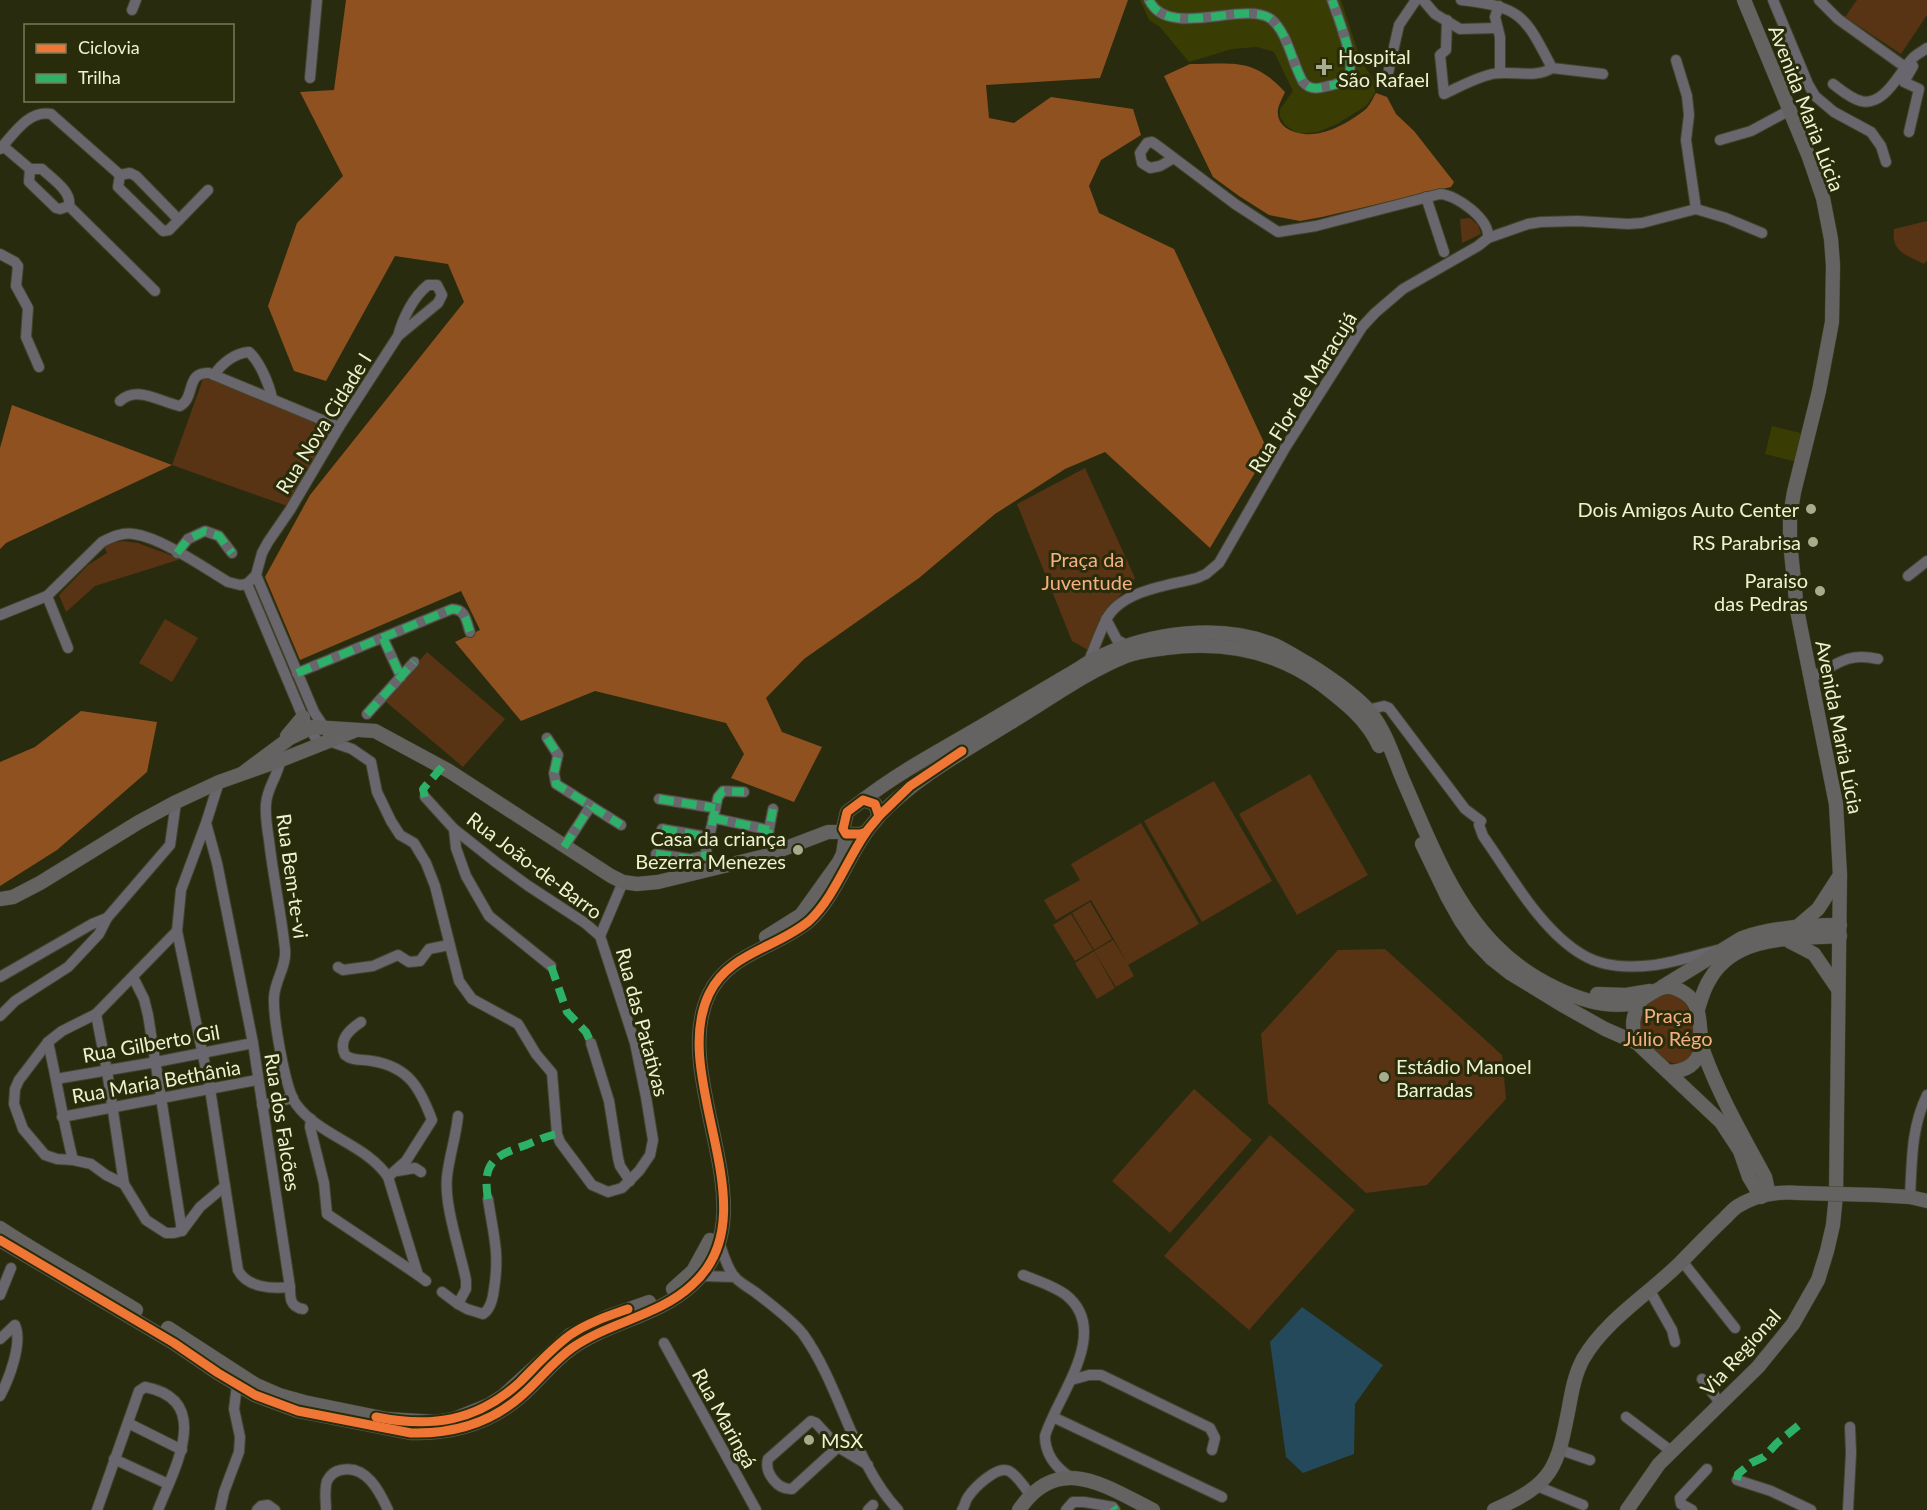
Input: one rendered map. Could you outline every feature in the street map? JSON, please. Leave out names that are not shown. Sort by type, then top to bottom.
[{"type":"main road","name":"Avenida Maria Lúcia","points":[[1744,0],[1809,157],[1823,198],[1831,239],[1832,322],[1790,516],[1792,571],[1797,610],[1836,804],[1840,875],[1836,1195]]},
{"type":"main road","points":[[804,842],[915,764],[1100,657],[1146,639],[1186,633],[1222,634],[1255,639],[1274,645],[1312,666],[1369,711],[1385,738],[1428,838],[1469,914],[1503,953],[1528,972],[1559,990],[1581,998],[1614,1004],[1640,1002],[1726,947],[1751,935],[1798,926],[1840,931]]},
{"type":"main road","points":[[0,1240],[174,1343],[237,1385],[275,1404],[385,1429],[428,1434],[473,1425],[495,1415],[521,1396],[555,1361],[573,1347],[609,1327],[671,1300],[691,1287],[710,1263],[723,1223],[724,1191],[709,1115],[701,1058],[700,1032],[702,1012],[709,993],[726,970],[736,962],[799,929],[817,912],[866,832],[910,786],[962,751],[1067,688],[1125,657],[1148,650],[1209,644],[1263,653],[1310,676],[1347,704],[1373,735],[1447,896],[1474,940],[1510,973],[1605,1029],[1637,1043],[1720,1122],[1740,1151],[1749,1177],[1765,1196]]},
{"type":"main road","points":[[243,773],[281,744],[308,719],[323,727],[375,731],[448,771],[564,847],[623,882],[637,885],[774,854],[828,832],[861,834],[866,832]]},
{"type":"main road","points":[[1,901],[40,883],[176,802],[219,782],[356,730]]},
{"type":"main road","points":[[863,800],[875,804],[879,816]]},
{"type":"main road","points":[[0,1228],[36,1252],[190,1342],[256,1385],[279,1395],[387,1419],[421,1422],[454,1419],[489,1405],[512,1389],[570,1335],[609,1316],[656,1300],[670,1292],[684,1281],[701,1259],[711,1239],[716,1215],[716,1198],[691,1048],[693,1013],[706,982],[729,956],[779,930],[796,919],[807,908],[843,854],[845,833],[843,823],[847,812]]},
{"type":"main road","points":[[1798,926],[1818,909],[1840,875]]},
{"type":"main road","points":[[1765,1196],[1765,1177],[1712,1073],[1702,1048],[1698,1009],[1710,978],[1734,953],[1754,945],[1840,931]]},
{"type":"main road","points":[[1785,939],[1814,954],[1839,991]]},
{"type":"main road","points":[[1559,990],[1588,994],[1626,995],[1658,989],[1675,990],[1686,994],[1698,1009]]},
{"type":"main road","points":[[1637,1043],[1632,1024],[1640,1002]]},
{"type":"main road","points":[[1668,1072],[1689,1068],[1695,1064],[1702,1048]]},
{"type":"main road","points":[[1494,1510],[1521,1498],[1537,1486],[1554,1466],[1561,1450],[1572,1390],[1581,1362],[1599,1336],[1682,1261],[1737,1206],[1749,1177]]},
{"type":"main road","points":[[1765,1177],[1793,1192]]},
{"type":"main road","points":[[1737,1206],[1765,1196],[1793,1192],[1910,1197],[1927,1201]]},
{"type":"main road","name":"Via Regional","points":[[1627,1510],[1659,1464],[1772,1352],[1805,1306],[1818,1280],[1827,1251],[1836,1195]]},
{"type":"main road","points":[[1019,1510],[1031,1496],[1048,1484],[1070,1477],[1102,1485],[1153,1510]]},
{"type":"street","points":[[310,78],[317,0]]},
{"type":"street","points":[[1149,0],[1157,12],[1165,16],[1252,12],[1268,16],[1280,30],[1302,82],[1317,89],[1343,81],[1351,68],[1332,0]]},
{"type":"street","points":[[1387,78],[1395,35],[1404,16],[1416,0]]},
{"type":"street","points":[[1423,0],[1430,10],[1460,29],[1497,28]]},
{"type":"street","points":[[1461,0],[1499,6],[1515,12],[1528,25],[1549,70]]},
{"type":"street","points":[[1773,0],[1815,96],[1834,112],[1871,132],[1881,146],[1886,162]]},
{"type":"street","points":[[1819,0],[1838,19],[1905,67]]},
{"type":"street","points":[[1499,6],[1495,16],[1500,37],[1500,73]]},
{"type":"street","points":[[1447,20],[1446,50],[1440,57],[1444,94],[1485,76],[1500,73],[1549,70],[1603,74]]},
{"type":"street","points":[[1833,84],[1856,99],[1869,102],[1880,98],[1916,55],[1927,49]]},
{"type":"street","points":[[1909,132],[1918,89],[1904,82],[1927,49]]},
{"type":"street","points":[[1676,60],[1688,96],[1689,115],[1686,140],[1696,209],[1762,233]]},
{"type":"street","points":[[1720,140],[1751,131],[1790,110]]},
{"type":"street","points":[[69,206],[68,194],[42,169],[30,170],[1,148],[27,120],[39,114],[51,114],[120,175]]},
{"type":"street","points":[[1174,158],[1235,204],[1278,232],[1316,226],[1426,197],[1447,195],[1460,201],[1483,221],[1489,232],[1488,238]]},
{"type":"street","points":[[30,170],[29,182],[56,208],[69,206]]},
{"type":"street","points":[[120,175],[130,173],[136,176],[179,220]]},
{"type":"street","points":[[120,175],[118,187],[159,229],[166,232],[208,190]]},
{"type":"street","points":[[1426,197],[1444,252]]},
{"type":"street","points":[[69,206],[155,291]]},
{"type":"street","name":"Rua Flor de Maracujá","points":[[1106,619],[1125,600],[1197,578],[1219,563],[1285,448],[1362,327],[1375,312],[1403,289],[1488,238],[1528,224],[1578,221],[1642,223],[1696,209]]},
{"type":"street","points":[[0,254],[18,266],[16,286],[28,308],[26,337],[39,367]]},
{"type":"street","name":"Rua Nova Cidade I","points":[[246,584],[256,575],[262,553],[398,336],[403,320],[422,290],[428,285],[437,285],[441,290],[441,299],[398,336]]},
{"type":"street","points":[[214,375],[228,361],[249,352],[254,357],[268,385],[272,398]]},
{"type":"street","points":[[120,401],[125,396],[136,394],[180,406],[186,402],[196,376],[203,373],[214,375],[272,398],[339,427]]},
{"type":"street","points":[[177,553],[188,539],[205,531],[219,536],[232,553]]},
{"type":"street","points":[[0,615],[47,596],[95,547],[113,536],[135,534],[177,553],[228,582],[246,584],[291,669]]},
{"type":"street","points":[[1908,576],[1927,561]]},
{"type":"street","points":[[256,575],[308,719],[324,743],[352,749],[371,762],[377,792],[391,821],[400,835],[414,843],[426,863],[435,886],[459,981],[468,995],[518,1024],[536,1054],[552,1073],[557,1134],[569,1156],[592,1185],[608,1192],[622,1188],[630,1181],[620,1166],[609,1101],[591,1043]]},
{"type":"street","points":[[47,596],[68,648]]},
{"type":"street","points":[[291,669],[383,638],[452,609],[458,609],[463,613],[470,632]]},
{"type":"street","points":[[1106,619],[1117,640],[1128,646]]},
{"type":"street","points":[[1088,663],[1106,619]]},
{"type":"street","points":[[383,638],[401,677]]},
{"type":"street","points":[[1811,678],[1852,656],[1878,659]]},
{"type":"street","points":[[367,714],[414,662]]},
{"type":"street","points":[[1369,711],[1384,706],[1389,708],[1465,809],[1481,821],[1479,825],[1483,836],[1537,913],[1562,940],[1583,955],[1601,963],[1624,966],[1654,965],[1726,947]]},
{"type":"street","points":[[323,727],[329,735],[324,743]]},
{"type":"street","points":[[547,738],[558,755],[554,773],[556,784],[621,825]]},
{"type":"street","name":"Rua Bem-te-vi","points":[[281,744],[281,760],[267,796],[266,823],[285,952],[274,997],[276,1028],[293,1098],[311,1119],[393,1174],[422,1278],[327,1214],[324,1184],[310,1127],[311,1119]]},
{"type":"street","points":[[219,782],[181,890],[177,931],[210,1089],[238,1270],[240,1275],[248,1281],[270,1287],[290,1287],[292,1303],[303,1309]]},
{"type":"street","points":[[717,867],[707,855],[708,837],[718,797],[723,791],[744,792]]},
{"type":"street","name":"Rua João-de-Barro","points":[[425,797],[454,829],[519,880],[585,923],[600,936]]},
{"type":"street","points":[[659,799],[769,830]]},
{"type":"street","points":[[0,1016],[15,1001],[68,967],[99,934],[106,918],[170,845],[176,802]]},
{"type":"street","points":[[564,847],[590,807]]},
{"type":"street","points":[[766,844],[773,809]]},
{"type":"street","name":"Rua dos Falcões","points":[[206,823],[217,863],[253,1043],[290,1287]]},
{"type":"street","points":[[454,829],[456,848],[466,876],[489,916],[551,966]]},
{"type":"street","points":[[663,829],[708,837]]},
{"type":"street","points":[[656,854],[690,860],[707,855]]},
{"type":"street","name":"Rua das Patativas","points":[[623,882],[600,936],[635,1043],[653,1140],[646,1163],[630,1181]]},
{"type":"street","points":[[0,977],[106,918]]},
{"type":"street","points":[[124,1184],[106,1175],[96,1166],[73,1160],[57,1160],[45,1155],[23,1130],[14,1104],[15,1089],[19,1080],[48,1042],[62,1031],[96,1014],[177,931]]},
{"type":"street","points":[[338,967],[343,970],[373,966],[393,957],[403,956],[409,962],[420,961],[429,949],[449,945]]},
{"type":"street","points":[[133,977],[144,999],[148,1015],[182,1231]]},
{"type":"street","points":[[96,1014],[113,1106],[124,1184],[151,1224],[166,1233],[182,1231],[200,1207],[225,1186]]},
{"type":"street","points":[[361,1022],[346,1034],[342,1047],[345,1055],[354,1059],[379,1062],[406,1074],[416,1085],[432,1120],[406,1161],[393,1174]]},
{"type":"street","points":[[48,1042],[62,1117],[73,1160]]},
{"type":"street","name":"Rua Gilberto Gil","points":[[56,1078],[107,1071],[253,1043]]},
{"type":"street","name":"Rua Maria Bethânia","points":[[62,1117],[257,1080]]},
{"type":"street","points":[[1910,1197],[1913,1135],[1919,1111],[1927,1095]]},
{"type":"street","points":[[262,1105],[293,1098]]},
{"type":"street","points":[[458,1304],[466,1288],[466,1280],[450,1213],[447,1176],[459,1116]]},
{"type":"street","points":[[393,1174],[415,1168],[421,1172]]},
{"type":"street","points":[[442,1292],[467,1309],[483,1314],[488,1310],[498,1266],[488,1199]]},
{"type":"street","points":[[718,1242],[726,1263],[735,1277],[757,1293],[802,1333],[820,1364],[880,1488],[898,1510]]},
{"type":"street","points":[[1682,1261],[1736,1328]]},
{"type":"street","points":[[0,1295],[11,1268]]},
{"type":"street","points":[[1023,1275],[1057,1289],[1074,1303],[1080,1314],[1084,1345],[1082,1354],[1045,1436],[1045,1445],[1053,1461],[1070,1477]]},
{"type":"street","points":[[702,1276],[735,1277]]},
{"type":"street","points":[[1650,1291],[1672,1330],[1676,1342]]},
{"type":"street","points":[[0,1339],[14,1325],[17,1329],[17,1340],[13,1365],[0,1396]]},
{"type":"street","name":"Rua Maringá","points":[[664,1343],[756,1510]]},
{"type":"street","points":[[1071,1380],[1089,1375],[1101,1375],[1210,1428],[1215,1434],[1212,1450]]},
{"type":"street","points":[[1702,1379],[1722,1404]]},
{"type":"street","points":[[220,1510],[224,1492],[239,1452],[240,1437],[234,1409],[237,1385]]},
{"type":"street","points":[[97,1510],[141,1388],[164,1393],[174,1400],[184,1417],[182,1449],[158,1510]]},
{"type":"street","points":[[1053,1417],[1222,1497]]},
{"type":"street","points":[[1626,1417],[1671,1451]]},
{"type":"street","points":[[838,1447],[792,1489],[784,1489],[772,1478],[766,1464],[768,1459],[811,1421],[816,1422],[838,1447],[868,1465]]},
{"type":"street","points":[[128,1423],[182,1449]]},
{"type":"street","points":[[1848,1510],[1850,1427]]},
{"type":"street","points":[[1561,1450],[1590,1460]]},
{"type":"street","points":[[114,1459],[168,1484]]},
{"type":"street","points":[[1689,1509],[1681,1503],[1680,1498],[1707,1468]]},
{"type":"street","points":[[326,1510],[328,1479],[333,1473],[352,1469],[364,1474],[374,1484],[388,1510]]},
{"type":"street","points":[[962,1510],[968,1497],[994,1472],[1002,1470],[1013,1474],[1031,1496]]},
{"type":"street","points":[[1737,1480],[1770,1491],[1811,1510]]},
{"type":"street","points":[[1537,1486],[1583,1505]]},
{"type":"street","points":[[1066,1510],[1073,1502],[1114,1509]]},
{"type":"street","points":[[257,1510],[261,1506],[268,1505],[275,1510]]},
{"type":"shaded area","points":[[346,0],[1128,0],[1100,78],[986,85],[989,118],[1014,123],[1051,97],[1133,109],[1141,135],[1101,160],[1089,186],[1099,213],[1174,249],[1268,451],[1210,548],[1105,452],[1065,469],[995,514],[919,578],[804,659],[766,698],[782,732],[822,747],[794,802],[731,778],[744,754],[726,723],[595,691],[521,721],[455,642],[480,630],[461,591],[300,660],[265,577],[310,495],[464,302],[448,264],[395,256],[326,381],[294,371],[268,306],[297,223],[343,176],[300,92],[334,90]]},
{"type":"shaded area","name":"Hospital São Rafael","points":[[1140,0],[1341,0],[1361,61],[1375,82],[1375,93],[1366,106],[1337,124],[1318,132],[1298,134],[1285,125],[1280,117],[1280,109],[1293,91],[1274,52],[1257,47],[1232,49],[1189,62],[1160,27],[1149,20]]},
{"type":"shaded area","points":[[1190,64],[1242,65],[1263,73],[1285,92],[1278,109],[1281,123],[1298,133],[1313,134],[1332,129],[1366,109],[1376,93],[1387,97],[1396,114],[1414,131],[1454,182],[1451,187],[1300,221],[1269,215],[1213,177],[1164,76]]},
{"type":"shaded area","points":[[12,405],[172,465],[6,543],[0,549],[0,448]]},
{"type":"shaded area","points":[[1772,426],[1804,434],[1797,462],[1765,454]]},
{"type":"shaded area","points":[[81,711],[157,722],[147,772],[57,850],[0,886],[0,762],[35,747]]},
{"type":"green space","points":[[1857,0],[1927,0],[1927,15],[1901,54],[1845,17]]},
{"type":"green space","points":[[1470,218],[1478,225],[1481,234],[1462,243],[1460,219]]},
{"type":"green space","points":[[1927,221],[1927,261],[1924,264],[1897,248],[1894,229]]},
{"type":"green space","points":[[207,368],[270,391],[333,425],[290,507],[172,465]]},
{"type":"green space","name":"Praça da Juventude","points":[[1085,468],[1135,578],[1105,613],[1088,650],[1072,641],[1017,504]]},
{"type":"green space","points":[[123,541],[138,543],[181,559],[95,586],[66,612],[59,595],[88,565],[107,553],[104,547]]},
{"type":"green space","points":[[165,619],[198,638],[172,682],[139,663]]},
{"type":"green space","points":[[427,652],[505,719],[463,767],[385,701]]},
{"type":"green space","points":[[1310,774],[1368,875],[1297,915],[1239,814]]},
{"type":"green space","points":[[1214,781],[1272,881],[1202,922],[1144,821]]},
{"type":"green space","points":[[1141,823],[1199,924],[1128,965],[1134,976],[1116,987],[1094,951],[1113,940],[1128,964],[1091,900],[1056,920],[1044,900],[1080,880],[1071,864]]},
{"type":"green space","points":[[1090,902],[1112,939],[1094,950],[1072,913]]},
{"type":"green space","points":[[1071,914],[1093,950],[1075,961],[1053,925]]},
{"type":"green space","name":"Estádio Manoel Barradas","points":[[1385,949],[1502,1055],[1506,1099],[1427,1185],[1366,1193],[1268,1103],[1261,1034],[1338,950]]},
{"type":"green space","points":[[1094,951],[1115,988],[1097,999],[1075,963]]},
{"type":"green space","name":"Praça Júlio Régo","points":[[1672,994],[1681,995],[1684,999],[1690,1011],[1694,1029],[1693,1053],[1689,1060],[1682,1063],[1665,1060],[1656,1054],[1639,1033],[1638,1015],[1641,1011],[1657,998]]},
{"type":"green space","points":[[1194,1089],[1252,1140],[1170,1233],[1112,1181]]},
{"type":"green space","points":[[1270,1135],[1355,1210],[1249,1330],[1164,1256]]},
{"type":"water","points":[[1302,1307],[1383,1365],[1355,1404],[1354,1454],[1303,1473],[1286,1457],[1270,1342]]},
{"type":"marked path","points":[[1149,0],[1159,12],[1172,17],[1189,19],[1259,14],[1271,19],[1282,32],[1303,82],[1311,88],[1341,82],[1348,76],[1350,70],[1348,50],[1332,0]]},
{"type":"marked path","points":[[177,553],[188,539],[205,531],[219,536],[232,553]]},
{"type":"marked path","points":[[297,673],[452,609],[463,613],[470,632]]},
{"type":"marked path","points":[[383,638],[401,677]]},
{"type":"marked path","points":[[367,714],[414,662]]},
{"type":"marked path","points":[[547,738],[558,755],[554,773],[556,784],[621,825]]},
{"type":"marked path","points":[[425,797],[423,789],[442,767]]},
{"type":"marked path","points":[[717,867],[706,851],[718,797],[723,791],[744,792]]},
{"type":"marked path","points":[[659,799],[715,808]]},
{"type":"marked path","points":[[564,847],[590,807]]},
{"type":"marked path","points":[[766,844],[773,809]]},
{"type":"marked path","points":[[713,818],[769,830]]},
{"type":"marked path","points":[[662,829],[708,837]]},
{"type":"marked path","points":[[656,854],[690,859],[707,855]]},
{"type":"marked path","points":[[551,966],[567,1012],[586,1032],[591,1043]]},
{"type":"marked path","points":[[488,1199],[487,1176],[493,1162],[498,1157],[557,1134]]},
{"type":"marked path","points":[[1737,1480],[1738,1474],[1751,1463],[1764,1457],[1799,1425]]},
{"type":"cycle path","points":[[879,816],[910,786],[962,751]]},
{"type":"cycle path","points":[[0,1240],[174,1343],[255,1395],[298,1411],[411,1433],[441,1432],[482,1421],[520,1397],[558,1359],[586,1339],[649,1312],[679,1296],[692,1285],[714,1255],[723,1221],[722,1184],[700,1065],[700,1028],[709,994],[717,980],[728,969],[754,952],[796,930],[818,912],[833,891],[858,844],[879,816],[875,804],[863,800],[847,812],[843,829],[846,834],[866,832]]},
{"type":"cycle path","points":[[376,1417],[416,1422],[452,1419],[470,1414],[504,1395],[570,1335],[591,1323],[628,1309]]},
{"type":"place","name":"Hospital São Rafael","points":[[1324,67]]},
{"type":"place","name":"Dois Amigos Auto Center","points":[[1811,509]]},
{"type":"place","name":"RS Parabrisa","points":[[1813,542]]},
{"type":"place","name":"Paraiso das Pedras","points":[[1820,591]]},
{"type":"place","name":"Casa da criança Bezerra Menezes","points":[[798,850]]},
{"type":"place","name":"Estádio Manoel Barradas","points":[[1384,1077]]},
{"type":"place","name":"MSX","points":[[809,1440]]}]
